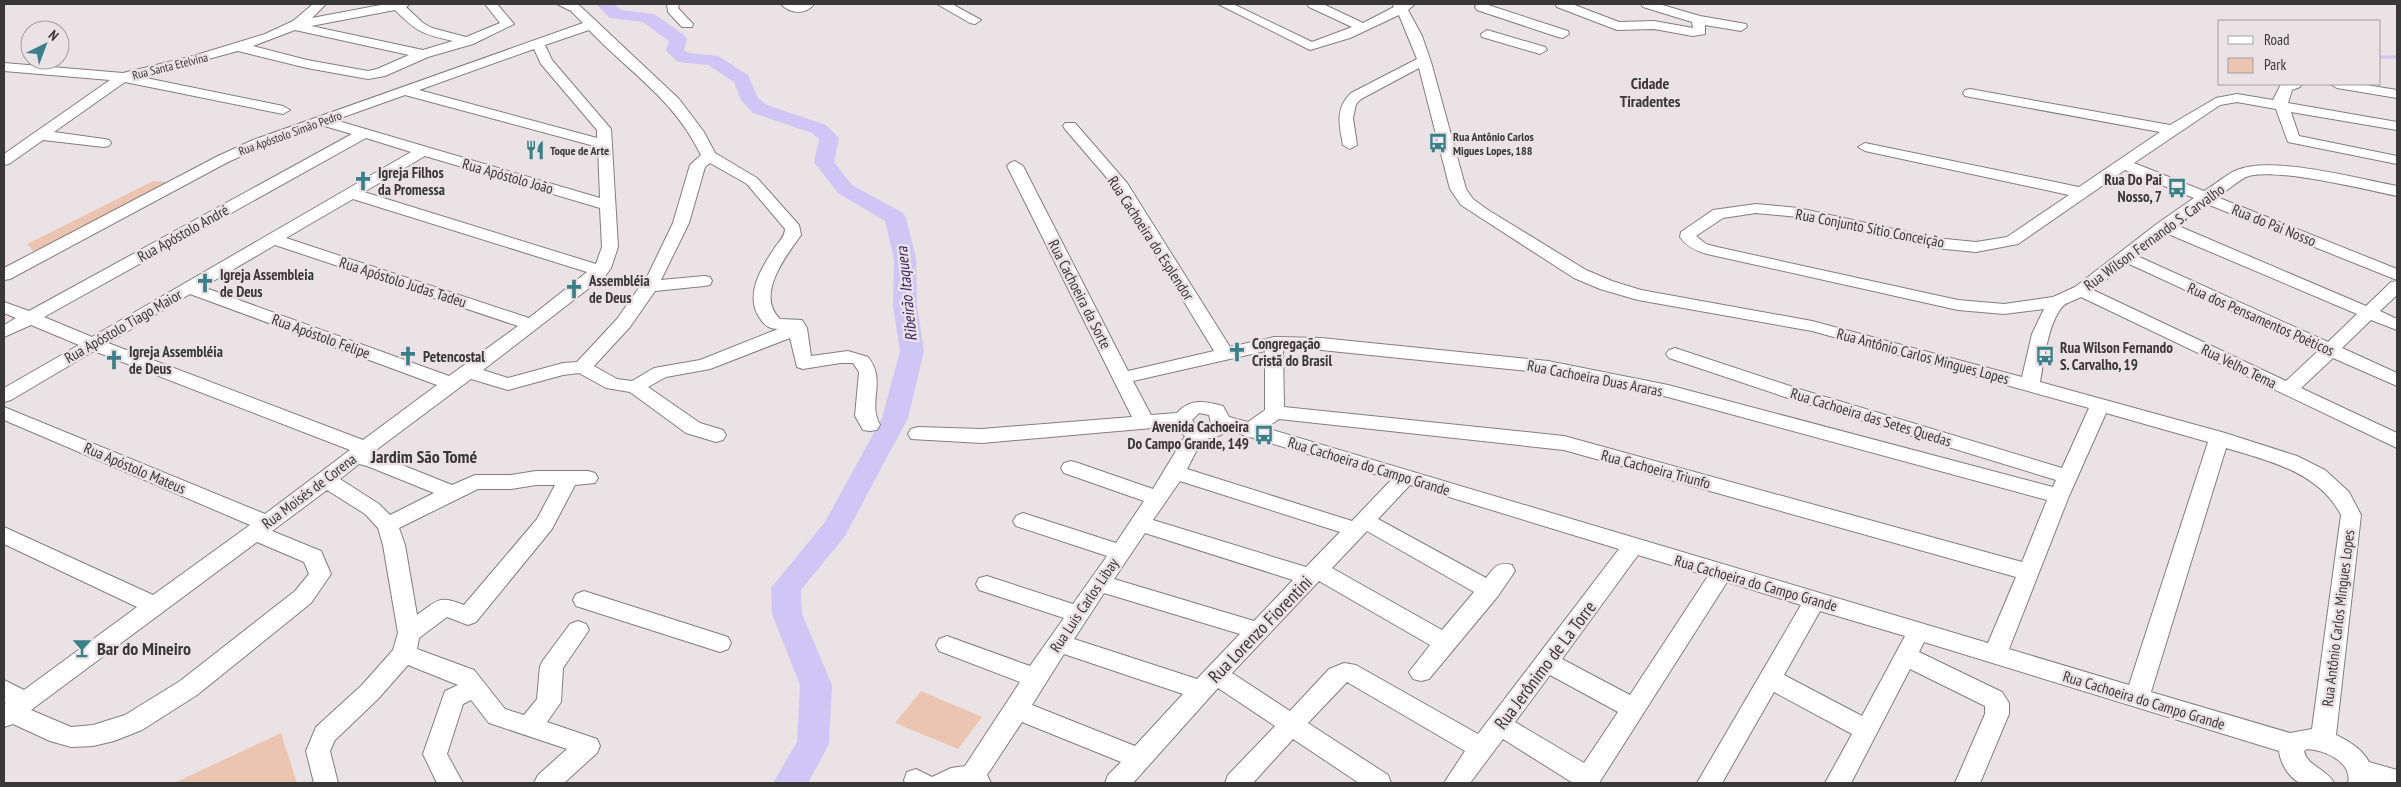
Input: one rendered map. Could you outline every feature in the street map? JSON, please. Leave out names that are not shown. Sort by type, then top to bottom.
[{"type":"street","name":"Rua Santa Etelvina","points":[[4,161],[123,77],[240,47],[296,25],[320,4]]},
{"type":"street","points":[[296,25],[401,4],[418,26],[427,31],[468,41]]},
{"type":"street","points":[[491,4],[506,4]]},
{"type":"street","points":[[240,47],[307,64],[368,76],[380,73],[424,54],[468,41],[508,24],[491,4]]},
{"type":"street","points":[[563,4],[575,8],[590,25],[674,102],[697,132],[709,156],[752,181],[793,228],[793,236],[783,246],[762,285],[761,303],[771,320],[780,324],[793,322],[798,328],[803,363],[852,357],[860,360],[868,372],[865,416],[870,425]]},
{"type":"street","points":[[673,4],[672,9],[687,24]]},
{"type":"street","points":[[787,4],[797,9],[802,9],[808,4]]},
{"type":"street","points":[[943,4],[975,20]]},
{"type":"street","points":[[1224,4],[1310,46],[1321,44],[1362,27],[1403,5]]},
{"type":"street","points":[[1314,4],[1362,27]]},
{"type":"street","points":[[1561,4],[1622,27],[1654,25],[1696,32],[1700,31],[1701,27],[1698,20]]},
{"type":"street","points":[[1647,4],[1698,20],[1741,27]]},
{"type":"street","name":"Rua Antônio Carlos Mingues Lopes","points":[[1403,5],[1416,36],[1458,189],[1467,202],[1489,218],[1580,274],[1606,286],[1638,294],[1812,326],[2030,385],[2218,438],[2290,461],[2318,475],[2342,497],[2351,515],[2323,740]]},
{"type":"street","points":[[1481,6],[1487,34],[1495,52]]},
{"type":"street","points":[[1481,6],[1563,34]]},
{"type":"street","points":[[296,25],[424,54]]},
{"type":"street","name":"Rua Apóstolo Simão Pedro","points":[[4,275],[223,159],[258,143],[590,25]]},
{"type":"street","points":[[1487,34],[1540,50]]},
{"type":"street","name":"Rua Moisés de Corena","points":[[13,711],[326,480],[360,452],[469,372],[600,271],[607,258],[610,246],[604,129],[599,121],[551,69],[537,43]]},
{"type":"street","points":[[1350,145],[1345,112],[1348,103],[1356,96],[1423,61]]},
{"type":"street","points":[[4,67],[123,77],[283,110]]},
{"type":"street","points":[[2292,85],[2286,87],[2282,92],[2280,105],[2291,138],[2301,142],[2397,160]]},
{"type":"street","points":[[2343,85],[2397,94]]},
{"type":"street","points":[[405,91],[606,144]]},
{"type":"street","points":[[1970,93],[2173,130]]},
{"type":"street","name":"Rua Conjunto Sítio Conceição","points":[[2057,302],[2004,309],[1958,305],[1713,251],[1692,242],[1688,237],[1689,232],[1703,219],[1715,213],[1733,208],[1750,208],[1821,217],[1953,245],[1990,246],[2012,240],[2084,193],[2122,164],[2173,130],[2216,102],[2226,99],[2280,105],[2397,126]]},
{"type":"street","name":"Rua Apóstolo João","points":[[322,121],[608,205]]},
{"type":"street","name":"Rua Cachoeira do Esplendor","points":[[1070,126],[1119,184],[1225,354]]},
{"type":"street","name":"Rua Apóstolo André","points":[[4,332],[363,134]]},
{"type":"street","points":[[39,135],[104,144]]},
{"type":"street","points":[[1866,147],[2084,193]]},
{"type":"street","name":"Rua Apóstolo Tiago Maior","points":[[4,396],[423,152]]},
{"type":"street","points":[[582,367],[610,341],[665,262],[675,242],[694,187],[698,164],[709,156]]},
{"type":"street","name":"Rua do Pai Nosso","points":[[2122,164],[2397,276]]},
{"type":"street","name":"Rua Cachoeira da Sorte","points":[[1015,166],[1146,423]]},
{"type":"street","name":"Rua Wilson Fernando S. Carvalho","points":[[2057,302],[2082,291],[2164,226],[2242,174],[2259,170],[2298,172],[2397,191]]},
{"type":"street","points":[[350,193],[600,271]]},
{"type":"street","points":[[2164,226],[2397,325]]},
{"type":"street","name":"Rua Apóstolo Judas Tadeu","points":[[274,239],[532,324]]},
{"type":"street","name":"Rua dos Pensamentos Poéticos","points":[[2126,257],[2397,380]]},
{"type":"street","points":[[648,287],[704,281]]},
{"type":"street","points":[[2288,390],[2397,286]]},
{"type":"street","name":"Rua Apóstolo Felipe","points":[[188,288],[452,384]]},
{"type":"street","name":"Rua Velho Tema","points":[[2082,291],[2397,441]]},
{"type":"street","points":[[2030,385],[2040,334],[2057,302]]},
{"type":"street","points":[[4,307],[360,452],[376,462],[453,493]]},
{"type":"street","points":[[635,387],[661,372],[704,365],[798,328]]},
{"type":"street","points":[[1250,430],[1275,412],[1274,343]]},
{"type":"street","name":"Rua Cachoeira Duas Araras","points":[[1122,378],[1274,343],[1331,345],[1486,360],[1583,372],[1677,394],[2059,496]]},
{"type":"street","name":"Rua Cachoeira das Setes Quedas","points":[[1675,354],[1792,393],[2070,476]]},
{"type":"street","points":[[469,372],[508,384],[563,369],[582,367],[613,384],[635,387],[694,428],[716,435]]},
{"type":"street","points":[[1995,655],[2059,496],[2070,476],[2100,406]]},
{"type":"street","name":"Rua Cachoeira do Campo Grande","points":[[1189,426],[1185,413],[1199,407],[1216,410],[1222,421],[1250,430],[2291,744],[2303,738],[2323,740],[2346,753],[2361,777],[2397,781]]},
{"type":"street","name":"Rua Cachoeira Triunfo","points":[[1275,412],[1564,443],[2028,572]]},
{"type":"street","name":"Rua Apóstolo Mateus","points":[[4,413],[261,527],[313,557],[320,574],[303,596],[168,704],[134,722],[112,731],[91,736],[69,737],[13,711]]},
{"type":"street","points":[[918,434],[982,436],[1146,423],[1189,426],[1213,431],[1219,427],[1222,421]]},
{"type":"street","name":"Rua Luis Carlos Libay","points":[[975,781],[1035,678],[1175,472],[1189,426]]},
{"type":"street","points":[[2137,698],[2216,452],[2218,438]]},
{"type":"street","points":[[1072,468],[1156,498]]},
{"type":"street","points":[[1175,472],[1361,526],[1490,590]]},
{"type":"street","name":"Rua Lorenzo Fiorentini","points":[[1117,783],[1209,683],[1406,477]]},
{"type":"street","points":[[326,783],[318,751],[325,734],[370,692],[407,643],[445,607],[468,616],[545,524],[579,478],[536,478],[511,482],[475,482],[387,525]]},
{"type":"street","points":[[326,480],[372,509],[387,525],[394,545],[407,643]]},
{"type":"street","points":[[1023,521],[1120,552]]},
{"type":"street","points":[[1140,524],[1314,574],[1445,643]]},
{"type":"street","points":[[4,535],[156,606]]},
{"type":"street","name":"Rua Jerônimo de La Torre","points":[[1456,783],[1633,546]]},
{"type":"street","points":[[1420,672],[1504,571]]},
{"type":"street","points":[[1500,725],[1587,781],[1722,573]]},
{"type":"street","points":[[1098,583],[1258,632]]},
{"type":"street","points":[[987,584],[1078,614]]},
{"type":"street","points":[[584,600],[720,643]]},
{"type":"street","points":[[1709,783],[1815,600]]},
{"type":"street","points":[[529,727],[550,702],[552,666],[578,630]]},
{"type":"street","points":[[1838,783],[1919,631]]},
{"type":"street","points":[[407,643],[466,677],[497,716],[588,746],[547,783]]},
{"type":"street","points":[[1058,643],[1209,683],[1290,724],[1379,783]]},
{"type":"street","points":[[947,645],[1035,678]]},
{"type":"street","points":[[1905,656],[1997,702],[1997,714],[1968,783]]},
{"type":"street","points":[[1547,662],[1635,709]]},
{"type":"street","points":[[1237,783],[1290,724],[1337,676],[1344,672],[1356,674],[1482,749]]},
{"type":"street","points":[[1770,679],[1867,730]]},
{"type":"street","points":[[450,783],[435,754],[453,698],[474,688]]},
{"type":"street","points":[[4,690],[13,711]]},
{"type":"street","points":[[1017,710],[1139,758]]},
{"type":"street","points":[[2291,744],[2290,751],[2298,767],[2320,783]]},
{"type":"street","points":[[942,783],[952,778],[975,781]]},
{"type":"green space","points":[[153,181],[177,183],[35,253],[27,244]]},
{"type":"green space","points":[[921,691],[982,717],[958,749],[895,723]]},
{"type":"green space","points":[[281,733],[297,783],[174,783]]},
{"type":"waterway","name":"Ribeirão Itaquera","points":[[604,4],[616,14],[648,18],[678,39],[675,51],[684,58],[712,60],[742,79],[750,100],[760,109],[806,123],[819,129],[829,138],[824,162],[845,189],[895,218],[905,259],[905,306],[912,351],[895,418],[835,529],[786,588],[787,614],[816,685],[813,744],[790,783]]},
{"type":"waterway","points":[[2381,57],[2397,57]]},
{"type":"place","name":"Rua Antônio Carlos Migues Lopes, 188","points":[[1438,143]]},
{"type":"place","name":"Toque de Arte","points":[[535,150]]},
{"type":"place","name":"Igreja Filhos da Promessa","points":[[363,181]]},
{"type":"place","name":"Rua Do Pai Nosso, 7","points":[[2177,188]]},
{"type":"place","name":"Igreja Assembleia de Deus","points":[[205,283]]},
{"type":"place","name":"Assembléia de Deus","points":[[574,289]]},
{"type":"place","name":"Congregação Cristã do Brasil","points":[[1237,352]]},
{"type":"place","name":"Petencostal","points":[[408,356]]},
{"type":"place","name":"Rua Wilson Fernando S. Carvalho, 19","points":[[2045,356]]},
{"type":"place","name":"Igreja Assembléia de Deus","points":[[114,360]]},
{"type":"place","name":"Avenida Cachoeira Do Campo Grande, 149","points":[[1264,435]]},
{"type":"place","name":"Bar do Mineiro","points":[[82,648]]},
{"type":"district","name":"Cidade Tiradentes","points":[[1650,92]]},
{"type":"district","name":"Jardim São Tomé","points":[[424,456]]}]
